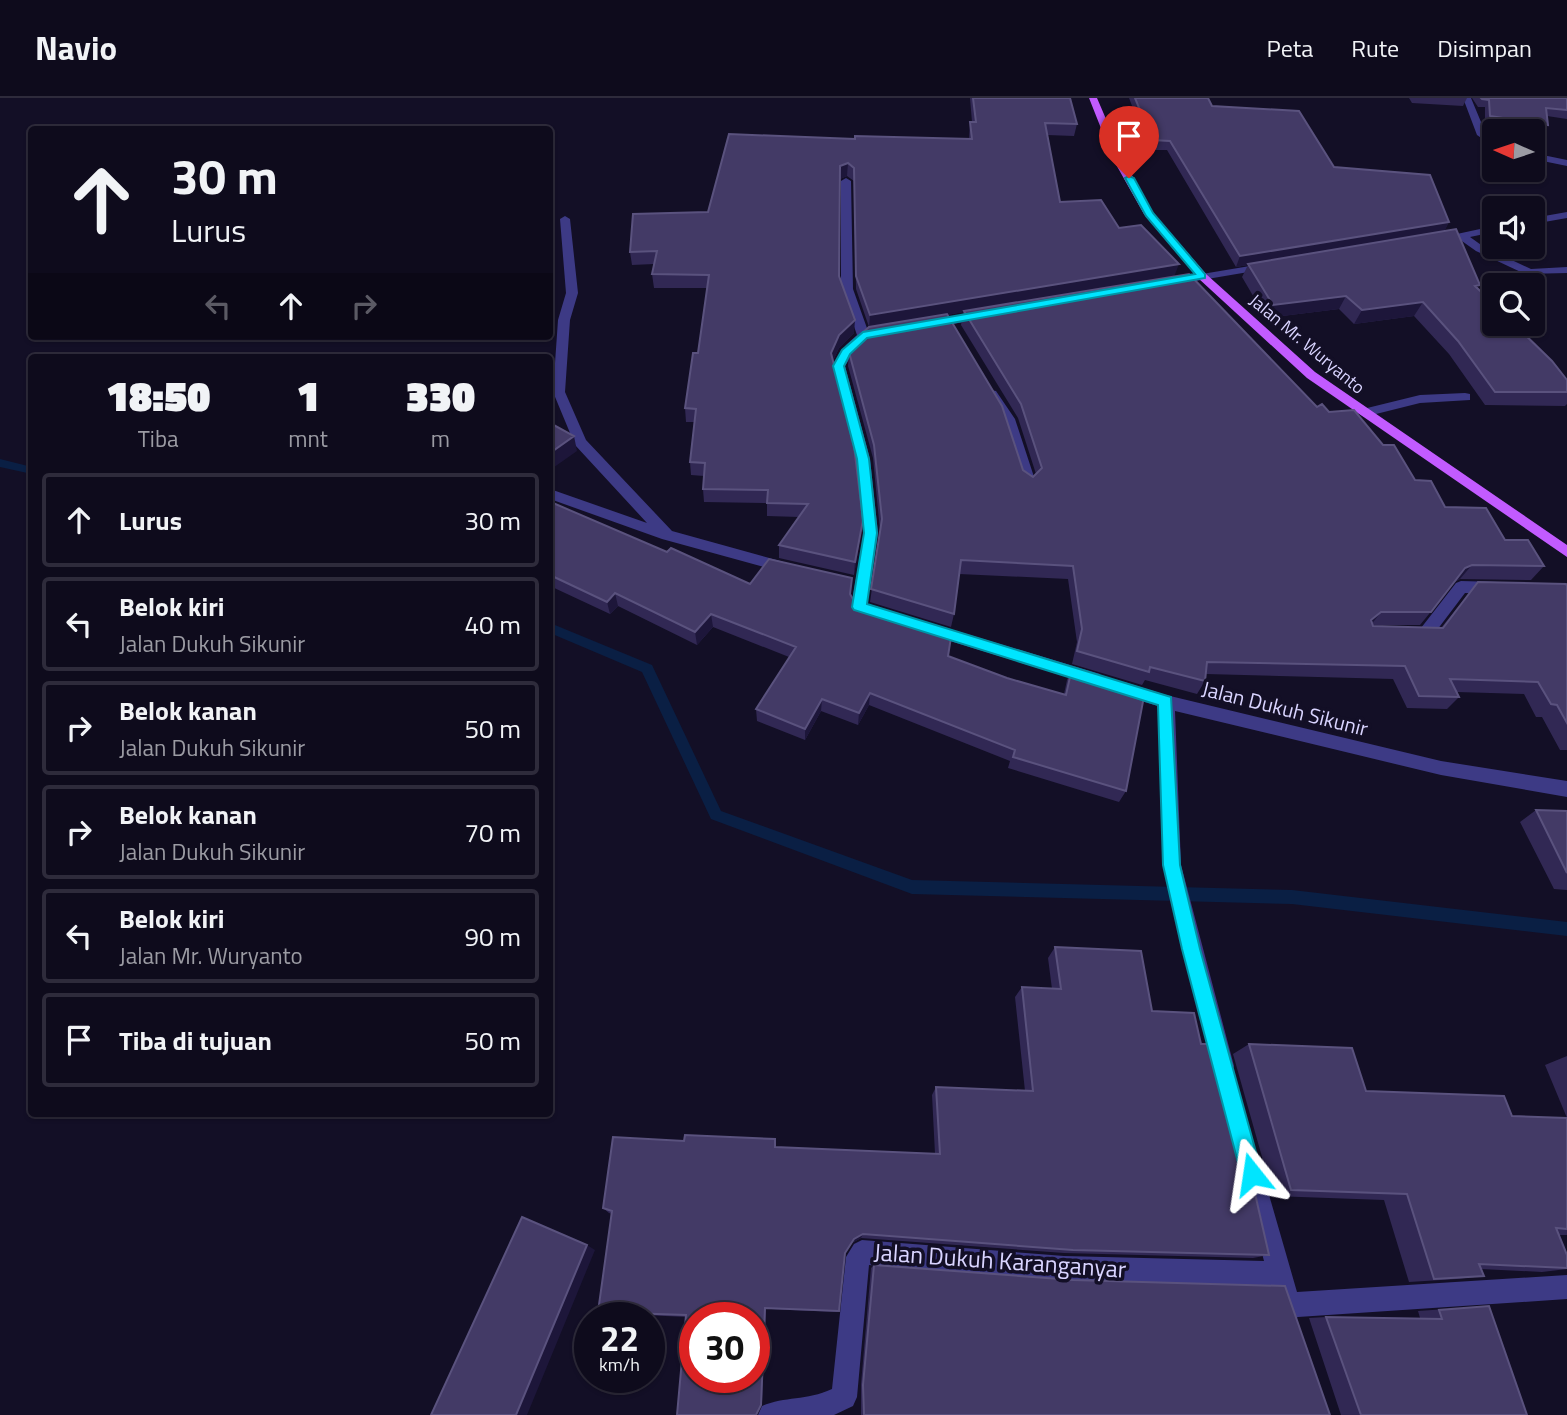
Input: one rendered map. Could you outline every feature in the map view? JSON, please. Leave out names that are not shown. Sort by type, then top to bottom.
[{"type":"main road","name":"Jalan Mr. Wuryanto","points":[[1093,98],[1119,161],[1149,214],[1202,276],[1311,375],[1567,552]]},
{"type":"street","points":[[1467,98],[1482,135]]},
{"type":"street","points":[[1545,158],[1567,163]]},
{"type":"street","points":[[846,181],[847,289],[870,334],[845,352],[839,366],[863,459],[871,533],[857,583],[859,607],[894,618]]},
{"type":"street","points":[[1545,220],[1567,215]]},
{"type":"street","points":[[565,219],[572,293],[564,320],[559,392],[580,442],[667,535]]},
{"type":"street","points":[[1417,242],[1482,231]]},
{"type":"street","points":[[1461,235],[1480,249],[1529,272],[1567,270]]},
{"type":"street","points":[[1162,283],[1282,264]]},
{"type":"street","points":[[913,327],[953,326],[1003,312]]},
{"type":"street","points":[[985,382],[1008,419],[1029,483]]},
{"type":"street","points":[[1364,413],[1420,399],[1465,397]]},
{"type":"street","points":[[553,495],[667,535],[799,571]]},
{"type":"street","points":[[1398,634],[1425,634],[1461,587],[1514,588]]},
{"type":"street","name":"Jalan Dukuh Sikunir","points":[[920,626],[1166,702],[1441,768],[1567,789]]},
{"type":"street","points":[[1166,702],[1172,865],[1191,949],[1230,1092]]},
{"type":"street","points":[[1244,1144],[1296,1329]]},
{"type":"street","name":"Jalan Dukuh Karanganyar","points":[[771,1415],[814,1411],[844,1397],[858,1257],[862,1252],[1063,1268],[1279,1274]]},
{"type":"street","points":[[1288,1305],[1567,1287]]},
{"type":"building","points":[[973,98],[1070,98],[1077,124],[1045,123],[1060,202],[1101,200],[1119,228],[1141,225],[1179,264],[870,315],[856,276],[854,168],[848,163],[840,166],[839,276],[855,320],[839,335],[831,353],[854,446],[863,520],[855,562],[779,545],[808,504],[767,503],[768,490],[703,489],[705,463],[690,462],[696,409],[685,408],[693,353],[698,353],[709,275],[652,274],[657,251],[630,252],[633,214],[708,212],[729,134],[855,139],[855,136],[972,139],[970,122],[976,122]]},
{"type":"building","points":[[1135,98],[1208,98],[1212,106],[1299,111],[1334,167],[1430,175],[1449,222],[1240,256],[1170,141],[1152,140]]},
{"type":"building","points":[[1567,98],[1567,110],[1546,108],[1548,125],[1545,125],[1545,119],[1490,116],[1489,100],[1482,99]]},
{"type":"building","points":[[1456,229],[1480,285],[1475,286],[1482,293],[1482,336],[1526,336],[1567,380],[1567,392],[1495,392],[1458,341],[1423,302],[1362,310],[1346,296],[1273,305],[1248,264]]},
{"type":"building","points":[[1189,274],[1317,407],[1322,404],[1329,412],[1354,410],[1383,445],[1394,445],[1415,480],[1431,481],[1445,507],[1486,508],[1505,540],[1528,540],[1544,566],[1472,565],[1465,568],[1431,612],[1381,612],[1371,620],[1373,626],[1443,628],[1478,582],[1566,584],[1567,723],[1557,705],[1551,704],[1538,682],[1450,679],[1459,697],[1419,696],[1405,666],[1207,662],[1205,681],[1150,667],[1149,672],[1077,651],[1082,629],[1073,566],[961,560],[954,614],[871,589],[882,519],[874,445],[849,352],[853,341],[869,327],[947,314],[1002,406],[1023,470],[1033,477],[1042,468],[1021,404],[964,311]]},
{"type":"building","points":[[553,425],[574,436],[553,451]]},
{"type":"building","points":[[553,503],[667,552],[671,548],[750,584],[769,559],[852,578],[850,594],[854,601],[952,631],[948,656],[1007,678],[1066,695],[1072,668],[1145,691],[1126,791],[1013,757],[1015,750],[870,693],[859,713],[822,699],[805,729],[756,709],[796,647],[711,614],[695,632],[615,593],[607,602],[553,576]]},
{"type":"building","points":[[1536,810],[1567,811],[1567,873]]},
{"type":"building","points":[[1055,947],[1141,951],[1152,1011],[1194,1013],[1201,1044],[1218,1044],[1258,1190],[1254,1189],[1269,1255],[1073,1250],[863,1234],[854,1239],[845,1253],[839,1311],[770,1308],[770,1302],[679,1302],[679,1315],[665,1314],[665,1302],[599,1302],[612,1211],[603,1208],[613,1137],[684,1141],[685,1135],[775,1139],[775,1147],[940,1154],[936,1087],[1033,1091],[1022,987],[1061,989]]},
{"type":"building","points":[[1249,1044],[1352,1048],[1366,1091],[1504,1096],[1512,1116],[1567,1118],[1567,1229],[1556,1228],[1567,1255],[1567,1268],[1479,1264],[1484,1276],[1434,1279],[1407,1194],[1291,1190]]},
{"type":"building","points":[[522,1217],[587,1245],[516,1415],[431,1415]]},
{"type":"building","points":[[874,1265],[1073,1280],[1285,1286],[1330,1415],[864,1415],[863,1385]]},
{"type":"building","points":[[1489,1306],[1527,1415],[1361,1415],[1326,1317],[1442,1319],[1439,1310]]},
{"type":"building","points":[[679,1393],[761,1393],[761,1405],[756,1415],[677,1415]]},
{"type":"waterway","points":[[0,463],[28,470]]},
{"type":"waterway","points":[[553,629],[647,669],[716,815],[912,887],[1292,897],[1567,929]]},
{"type":"route","points":[[1129,178],[1149,214],[1202,276],[863,335],[845,352],[839,366],[863,459],[871,533],[859,607],[1166,702],[1172,865],[1191,949],[1252,1174]]}]
